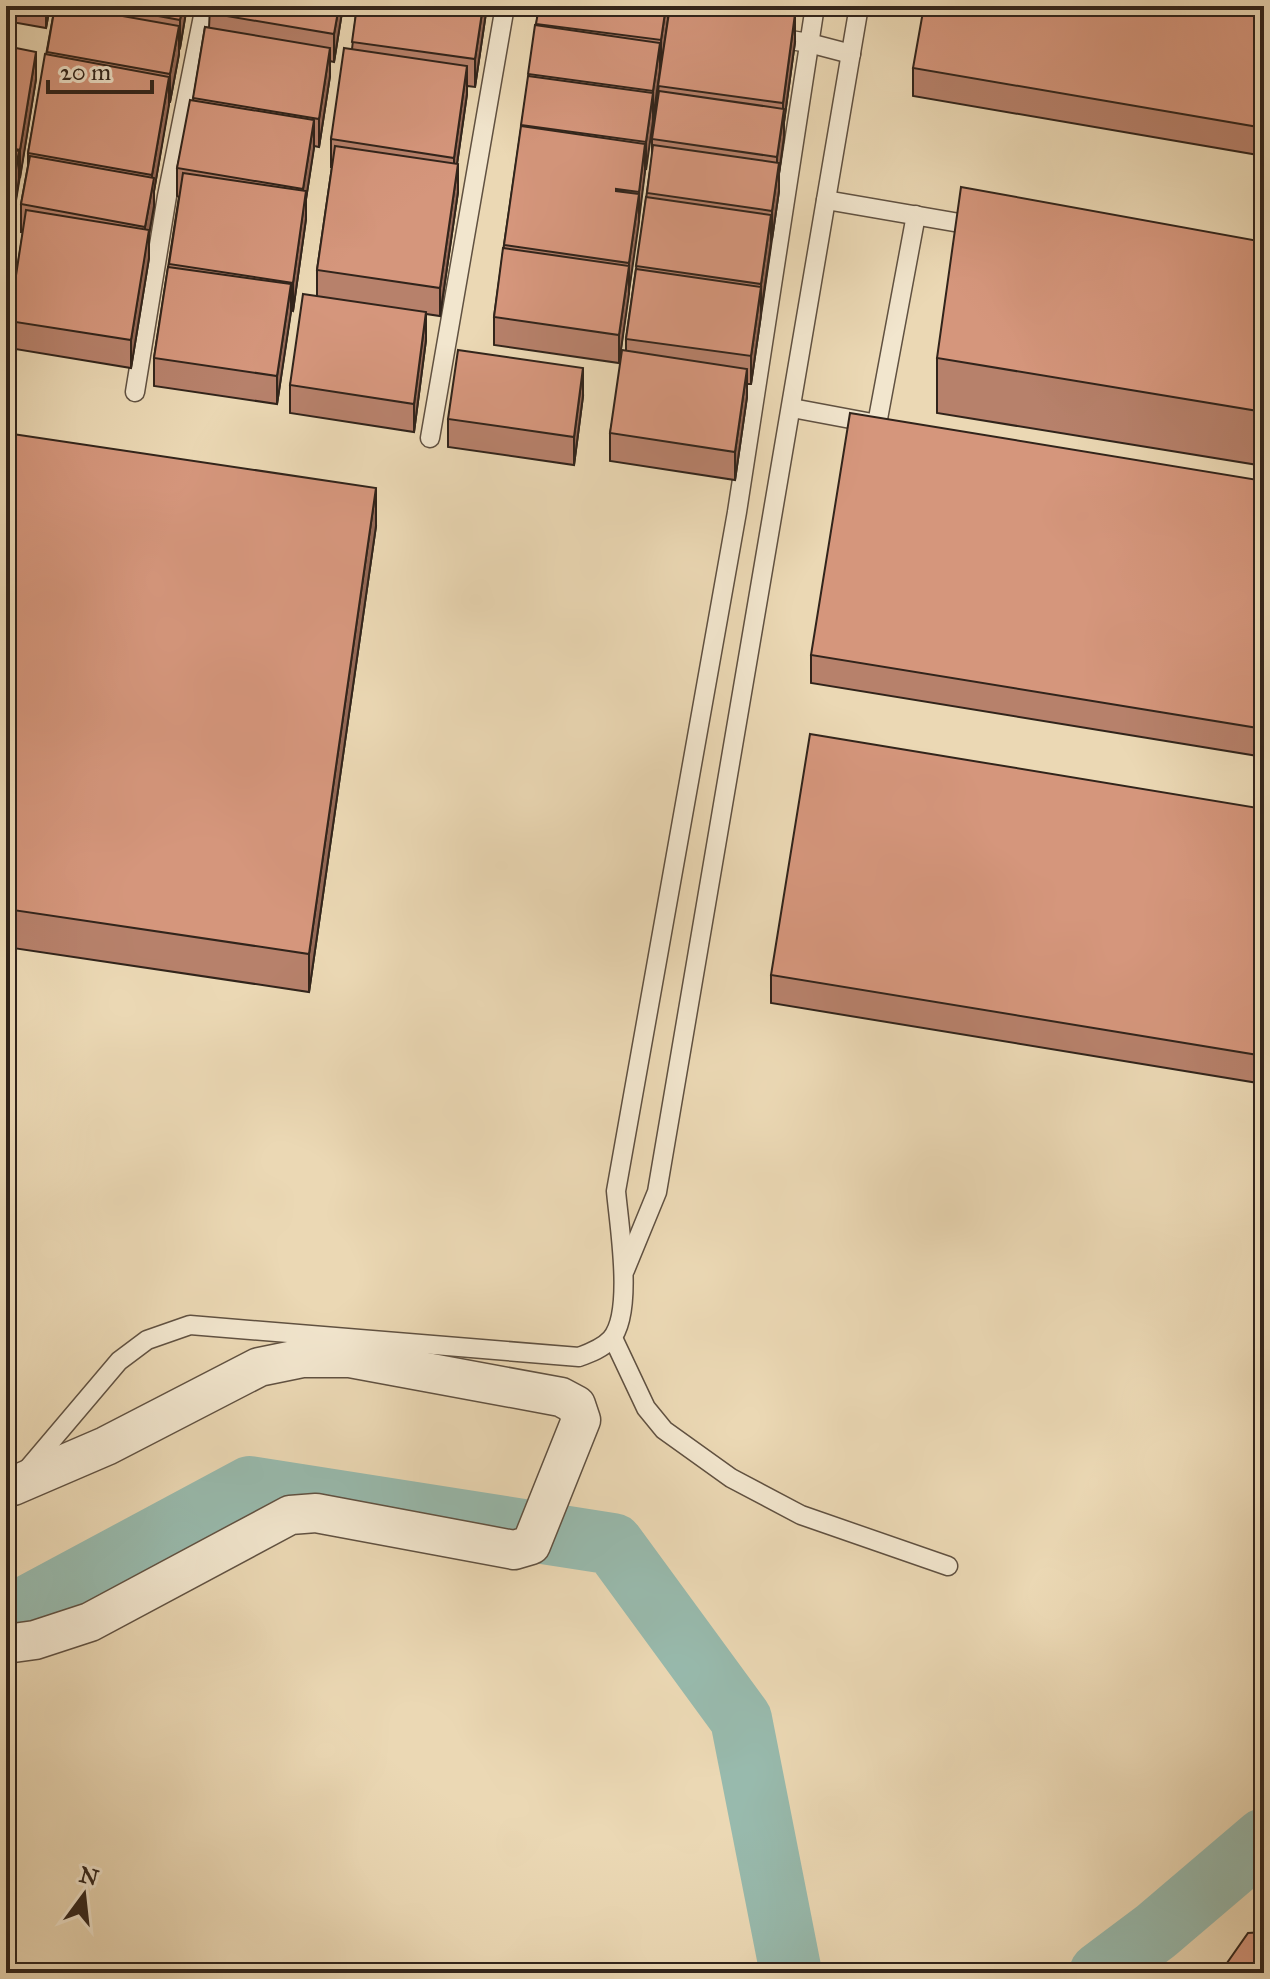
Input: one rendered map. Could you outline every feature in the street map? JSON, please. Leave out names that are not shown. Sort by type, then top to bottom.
[{"type":"street","points":[[6,1644],[35,1640],[90,1622],[290,1515],[316,1513],[514,1550],[531,1545],[581,1420],[576,1405],[561,1397],[350,1358],[303,1358],[259,1367],[106,1446],[10,1487]]},
{"type":"lane","points":[[135,392],[167,196],[205,6]]},
{"type":"lane","points":[[430,438],[505,6]]},
{"type":"lane","points":[[10,1487],[119,1361],[147,1340],[190,1325],[579,1357],[595,1351],[613,1338],[624,1307],[624,1272],[616,1191],[737,512],[815,6]]},
{"type":"lane","points":[[624,1272],[657,1192],[859,6]]},
{"type":"lane","points":[[748,33],[851,54]]},
{"type":"lane","points":[[826,200],[992,229]]},
{"type":"lane","points":[[792,408],[885,426],[916,215]]},
{"type":"lane","points":[[613,1338],[646,1408],[664,1430],[731,1478],[801,1515],[948,1566]]},
{"type":"building","points":[[55,6],[179,26],[170,74],[47,52]]},
{"type":"building","points":[[105,6],[183,6],[180,20]]},
{"type":"building","points":[[210,6],[339,6],[334,34],[209,13]]},
{"type":"building","points":[[357,6],[483,6],[475,59],[352,42]]},
{"type":"building","points":[[539,6],[666,6],[661,40],[536,24]]},
{"type":"building","points":[[670,6],[741,6],[795,14],[783,103],[658,86]]},
{"type":"building","points":[[924,6],[1264,6],[1264,128],[913,68]]},
{"type":"building","points":[[535,25],[660,43],[653,91],[528,74]]},
{"type":"building","points":[[205,27],[330,48],[319,119],[193,98]]},
{"type":"building","points":[[6,46],[36,52],[20,150],[6,147]]},
{"type":"building","points":[[344,48],[467,66],[454,158],[331,139]]},
{"type":"building","points":[[45,54],[169,77],[152,175],[28,153]]},
{"type":"building","points":[[528,76],[653,93],[646,142],[521,125]]},
{"type":"building","points":[[659,91],[784,109],[777,157],[652,139]]},
{"type":"building","points":[[190,100],[314,120],[303,189],[177,168]]},
{"type":"building","points":[[521,126],[645,144],[639,192],[616,189],[639,194],[629,263],[504,245]]},
{"type":"building","points":[[653,145],[779,163],[772,211],[647,193]]},
{"type":"building","points":[[335,146],[458,164],[440,288],[317,270]]},
{"type":"building","points":[[6,149],[19,151],[10,200],[6,199]]},
{"type":"building","points":[[30,156],[154,178],[145,227],[21,204]]},
{"type":"building","points":[[183,173],[306,191],[293,283],[169,264]]},
{"type":"building","points":[[961,187],[1264,242],[1264,412],[937,358]]},
{"type":"building","points":[[646,197],[771,215],[761,284],[636,266]]},
{"type":"building","points":[[6,203],[11,204],[6,233]]},
{"type":"building","points":[[26,210],[149,230],[131,340],[9,321]]},
{"type":"building","points":[[503,248],[629,266],[619,335],[494,317]]},
{"type":"building","points":[[168,267],[291,284],[277,376],[154,358]]},
{"type":"building","points":[[636,269],[761,287],[751,356],[626,339]]},
{"type":"building","points":[[303,294],[426,312],[414,404],[290,385]]},
{"type":"building","points":[[458,350],[583,368],[574,437],[448,419]]},
{"type":"building","points":[[622,350],[747,369],[735,452],[610,433]]},
{"type":"building","points":[[850,413],[1264,481],[1264,729],[811,655]]},
{"type":"building","points":[[6,433],[376,488],[309,954],[6,909]]},
{"type":"building","points":[[810,734],[1264,809],[1264,1056],[771,975]]},
{"type":"building","points":[[1264,1932],[1264,1973],[1220,1973],[1248,1933]]},
{"type":"waterway","points":[[6,1618],[250,1487],[613,1544],[741,1719],[791,1973]]},
{"type":"waterway","points":[[1100,1973],[1156,1931],[1264,1839]]}]
